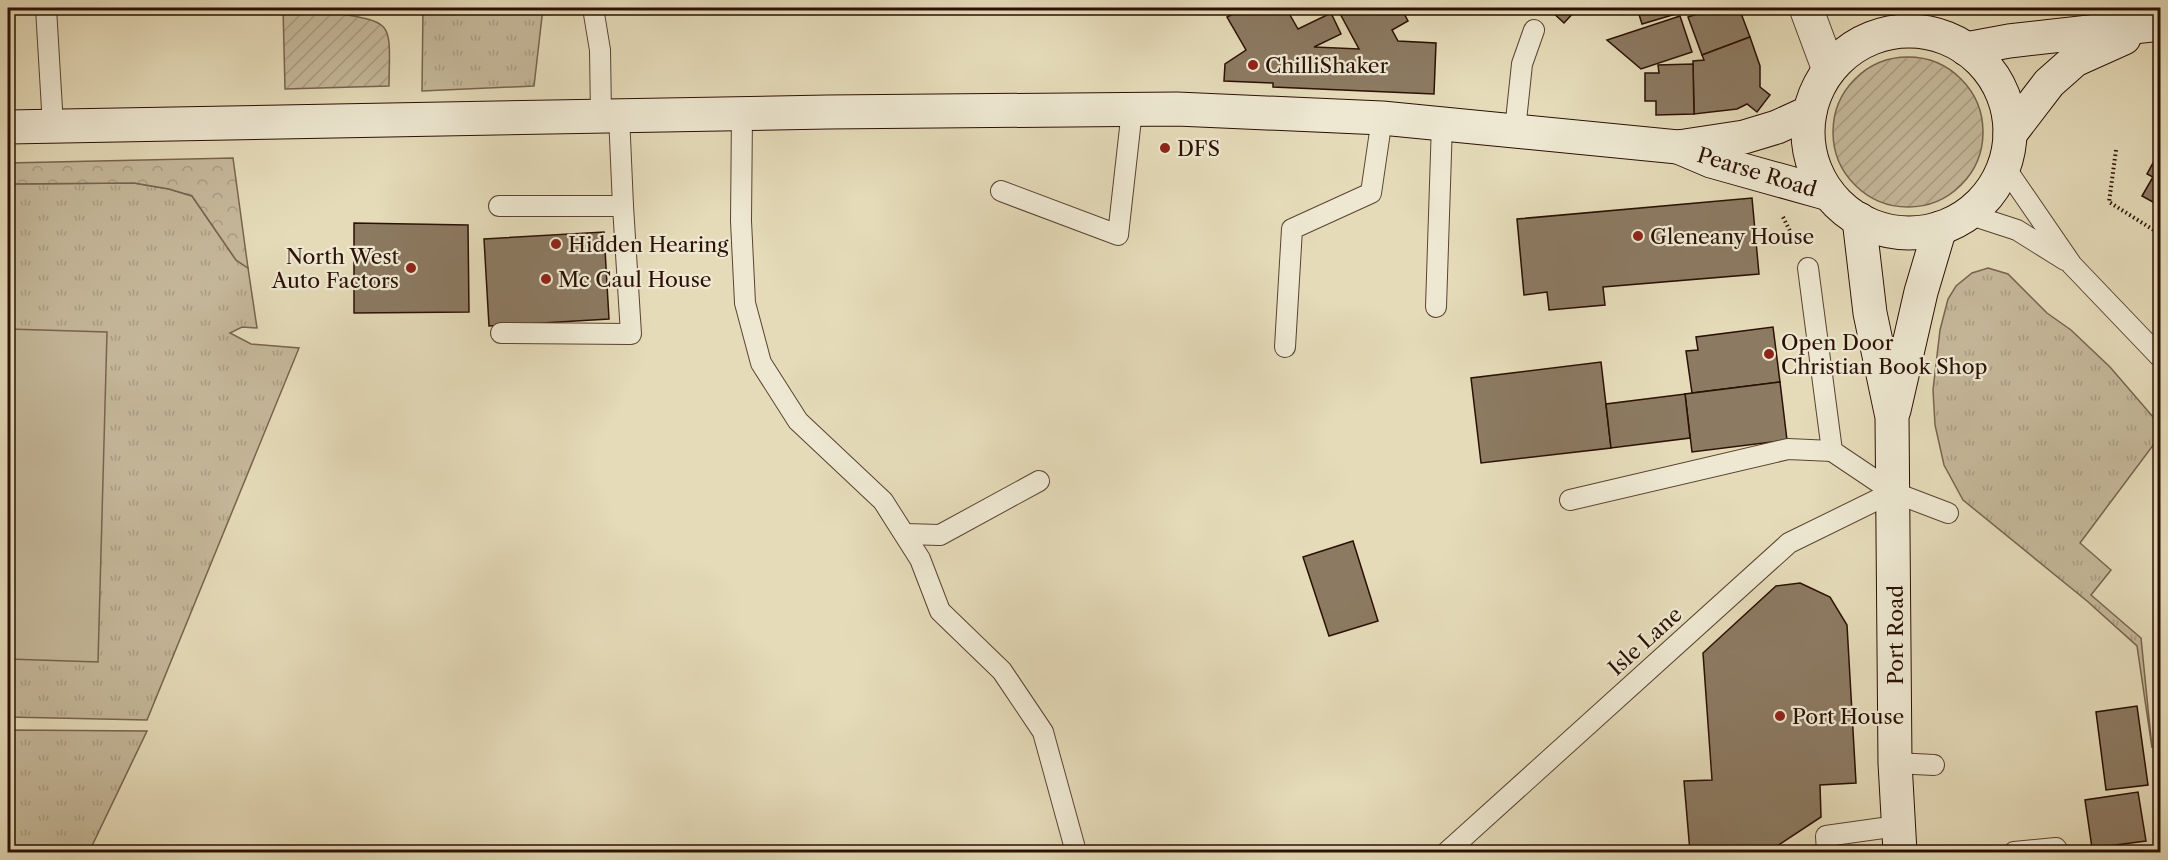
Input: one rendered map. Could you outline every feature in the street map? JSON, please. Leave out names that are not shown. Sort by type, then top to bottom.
[{"type":"main road","points":[[1806,8],[1829,70]]},
{"type":"main road","points":[[1966,49],[2050,36],[2154,26]]},
{"type":"main road","points":[[2010,134],[2049,83],[2075,60],[2154,26]]},
{"type":"main road","points":[[1913,31],[1941,36],[1966,49],[1994,78],[2006,104],[2010,134],[2004,166],[1993,188],[1954,221],[1901,233],[1878,228],[1858,219],[1842,208],[1829,194],[1811,158],[1808,133],[1810,112],[1817,90],[1829,70],[1851,49],[1889,33],[1913,31]]},
{"type":"main road","points":[[8,127],[742,113],[1132,110],[1382,118],[1678,147]]},
{"type":"main road","name":"Pearse Road","points":[[1678,147],[1744,137],[1777,127],[1810,112]]},
{"type":"main road","name":"Pearse Road","points":[[1678,147],[1711,161],[1829,194]]},
{"type":"main road","name":"Port Road","points":[[1858,219],[1875,342],[1892,417],[1895,763],[1898,839]]},
{"type":"main road","name":"Port Road","points":[[1892,417],[1914,333],[1921,292],[1954,221]]},
{"type":"lane","points":[[46,8],[52,126]]},
{"type":"lane","points":[[501,333],[631,334],[622,206],[593,8]]},
{"type":"lane","points":[[1515,130],[1522,64],[1534,30]]},
{"type":"lane","points":[[1001,191],[1118,235],[1132,110]]},
{"type":"lane","points":[[742,113],[741,220],[745,303],[761,363],[798,421],[883,501],[920,559],[940,611],[1002,671],[1043,732],[1076,852]]},
{"type":"lane","points":[[1285,347],[1292,229],[1371,193],[1382,118]]},
{"type":"lane","points":[[1436,307],[1442,123]]},
{"type":"lane","points":[[2004,166],[2072,265],[2160,357]]},
{"type":"lane","points":[[499,206],[622,206]]},
{"type":"lane","points":[[1954,221],[2017,230],[2072,265]]},
{"type":"lane","points":[[1808,268],[1832,451]]},
{"type":"lane","points":[[1570,500],[1788,449],[1832,451],[1893,492],[1948,513]]},
{"type":"lane","points":[[905,534],[940,535],[1039,481]]},
{"type":"lane","name":"Isle Lane","points":[[1447,852],[1789,543],[1893,492]]},
{"type":"lane","points":[[1895,763],[1934,765]]},
{"type":"lane","points":[[1827,852],[1826,836],[1898,839]]},
{"type":"lane","points":[[2014,852],[2056,848],[2059,852]]},
{"type":"path","points":[[2116,150],[2109,202],[2160,234]]},
{"type":"path","points":[[1763,176],[1808,268]]},
{"type":"green space","points":[[283,8],[328,8],[330,12],[367,19],[384,28],[388,36],[389,86],[285,89]]},
{"type":"green space","points":[[423,8],[543,8],[534,86],[422,91]]},
{"type":"green space","points":[[1908,57],[1937,63],[1961,79],[1977,103],[1983,132],[1977,161],[1961,185],[1937,201],[1908,207],[1879,201],[1855,185],[1839,161],[1833,132],[1839,103],[1855,79],[1879,63]]},
{"type":"green space","points":[[233,158],[248,268],[236,260],[192,196],[169,189],[134,183],[8,184],[8,163]]},
{"type":"green space","points":[[134,183],[169,189],[192,196],[236,260],[248,268],[257,328],[242,327],[230,333],[251,344],[299,348],[147,720],[8,717],[8,184]]},
{"type":"green space","points":[[1988,268],[2008,274],[2047,313],[2071,330],[2110,367],[2160,425],[2160,436],[2080,543],[2111,570],[2091,595],[2141,638],[2152,748],[2137,646],[2087,601],[1963,500],[1944,465],[1935,425],[1933,390],[1940,330],[1948,299],[1956,286],[1972,273]]},
{"type":"green space","points":[[8,329],[107,332],[98,662],[8,659]]},
{"type":"green space","points":[[8,730],[147,731],[89,852],[8,852]]},
{"type":"building","points":[[1245,8],[1286,8],[1298,29],[1331,13],[1341,34],[1314,47],[1359,49],[1337,8],[1401,8],[1408,21],[1392,30],[1398,41],[1436,43],[1434,94],[1273,87],[1273,83],[1224,81],[1225,64],[1246,50],[1227,17]]},
{"type":"building","points":[[1548,8],[1578,8],[1564,23]]},
{"type":"building","points":[[1637,8],[1696,8],[1642,24]]},
{"type":"building","points":[[1698,8],[1739,8],[1750,37],[1702,55],[1688,17],[1700,13]]},
{"type":"building","points":[[1680,16],[1692,52],[1641,69],[1607,40]]},
{"type":"building","points":[[1750,37],[1760,66],[1760,87],[1770,95],[1757,112],[1747,104],[1737,109],[1694,114],[1693,61],[1704,60],[1702,55]]},
{"type":"building","points":[[1693,64],[1694,114],[1656,115],[1656,101],[1645,101],[1645,73],[1659,73],[1658,65]]},
{"type":"building","points":[[2160,150],[2160,206],[2142,196],[2153,177],[2147,174]]},
{"type":"building","name":"Gleneany House","points":[[1752,198],[1759,274],[1603,287],[1605,305],[1549,310],[1547,292],[1524,295],[1517,219]]},
{"type":"building","name":"North West Auto Factors","points":[[354,223],[468,225],[469,312],[354,313]]},
{"type":"building","name":"Mc Caul House","points":[[604,232],[609,319],[489,326],[484,239]]},
{"type":"building","points":[[1773,327],[1780,382],[1692,393],[1686,351],[1698,350],[1696,337]]},
{"type":"building","points":[[1601,362],[1611,448],[1481,463],[1471,378]]},
{"type":"building","points":[[1780,382],[1787,440],[1692,452],[1685,394]]},
{"type":"building","points":[[1685,394],[1690,438],[1611,448],[1606,404]]},
{"type":"building","points":[[1353,541],[1378,621],[1329,636],[1303,557]]},
{"type":"building","name":"Port House","points":[[1800,583],[1830,597],[1847,625],[1856,783],[1820,785],[1821,817],[1768,852],[1690,852],[1684,781],[1712,780],[1703,653],[1776,586]]},
{"type":"building","points":[[2137,706],[2148,785],[2106,790],[2096,712]]},
{"type":"building","points":[[2138,792],[2146,841],[2092,848],[2085,800]]},
{"type":"place","name":"ChilliShaker","points":[[1253,65]]},
{"type":"place","name":"DFS","points":[[1165,148]]},
{"type":"place","name":"Gleneany House","points":[[1638,236]]},
{"type":"place","name":"Hidden Hearing","points":[[556,244]]},
{"type":"place","name":"North West Auto Factors","points":[[411,268]]},
{"type":"place","name":"Mc Caul House","points":[[546,279]]},
{"type":"place","name":"Open Door Christian Book Shop","points":[[1769,354]]},
{"type":"place","name":"Port House","points":[[1780,716]]}]
